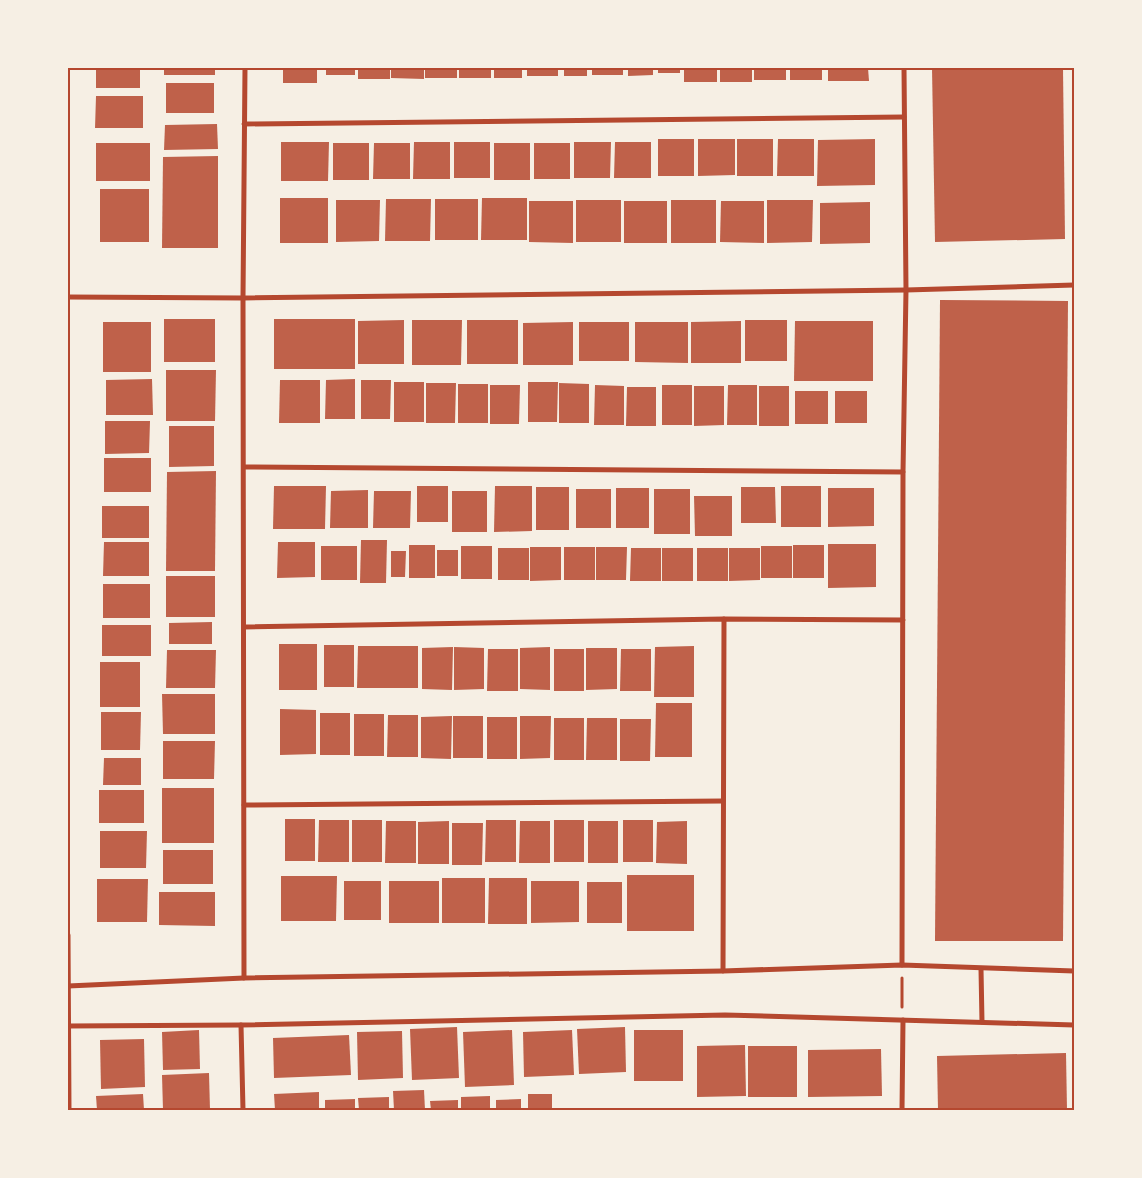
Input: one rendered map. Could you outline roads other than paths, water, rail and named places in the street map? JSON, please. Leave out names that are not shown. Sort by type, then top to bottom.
[{"type":"street","points":[[244,978],[243,298],[245,68]]},
{"type":"street","points":[[902,965],[903,472],[906,290],[904,68]]},
{"type":"street","points":[[244,124],[904,117]]},
{"type":"street","points":[[68,297],[243,298],[906,290],[1074,285]]},
{"type":"street","points":[[244,468],[903,472]]},
{"type":"street","points":[[244,627],[724,619],[903,620]]},
{"type":"street","points":[[723,971],[724,619]]},
{"type":"street","points":[[244,805],[723,801]]},
{"type":"street","points":[[68,934],[69,1110]]},
{"type":"street","points":[[68,986],[244,978],[723,971],[902,965],[1074,971]]},
{"type":"street","points":[[981,969],[982,1022]]},
{"type":"street","points":[[68,1026],[241,1025],[725,1015],[1074,1025]]},
{"type":"street","points":[[902,1110],[903,1020]]},
{"type":"street","points":[[241,1025],[243,1110]]}]
